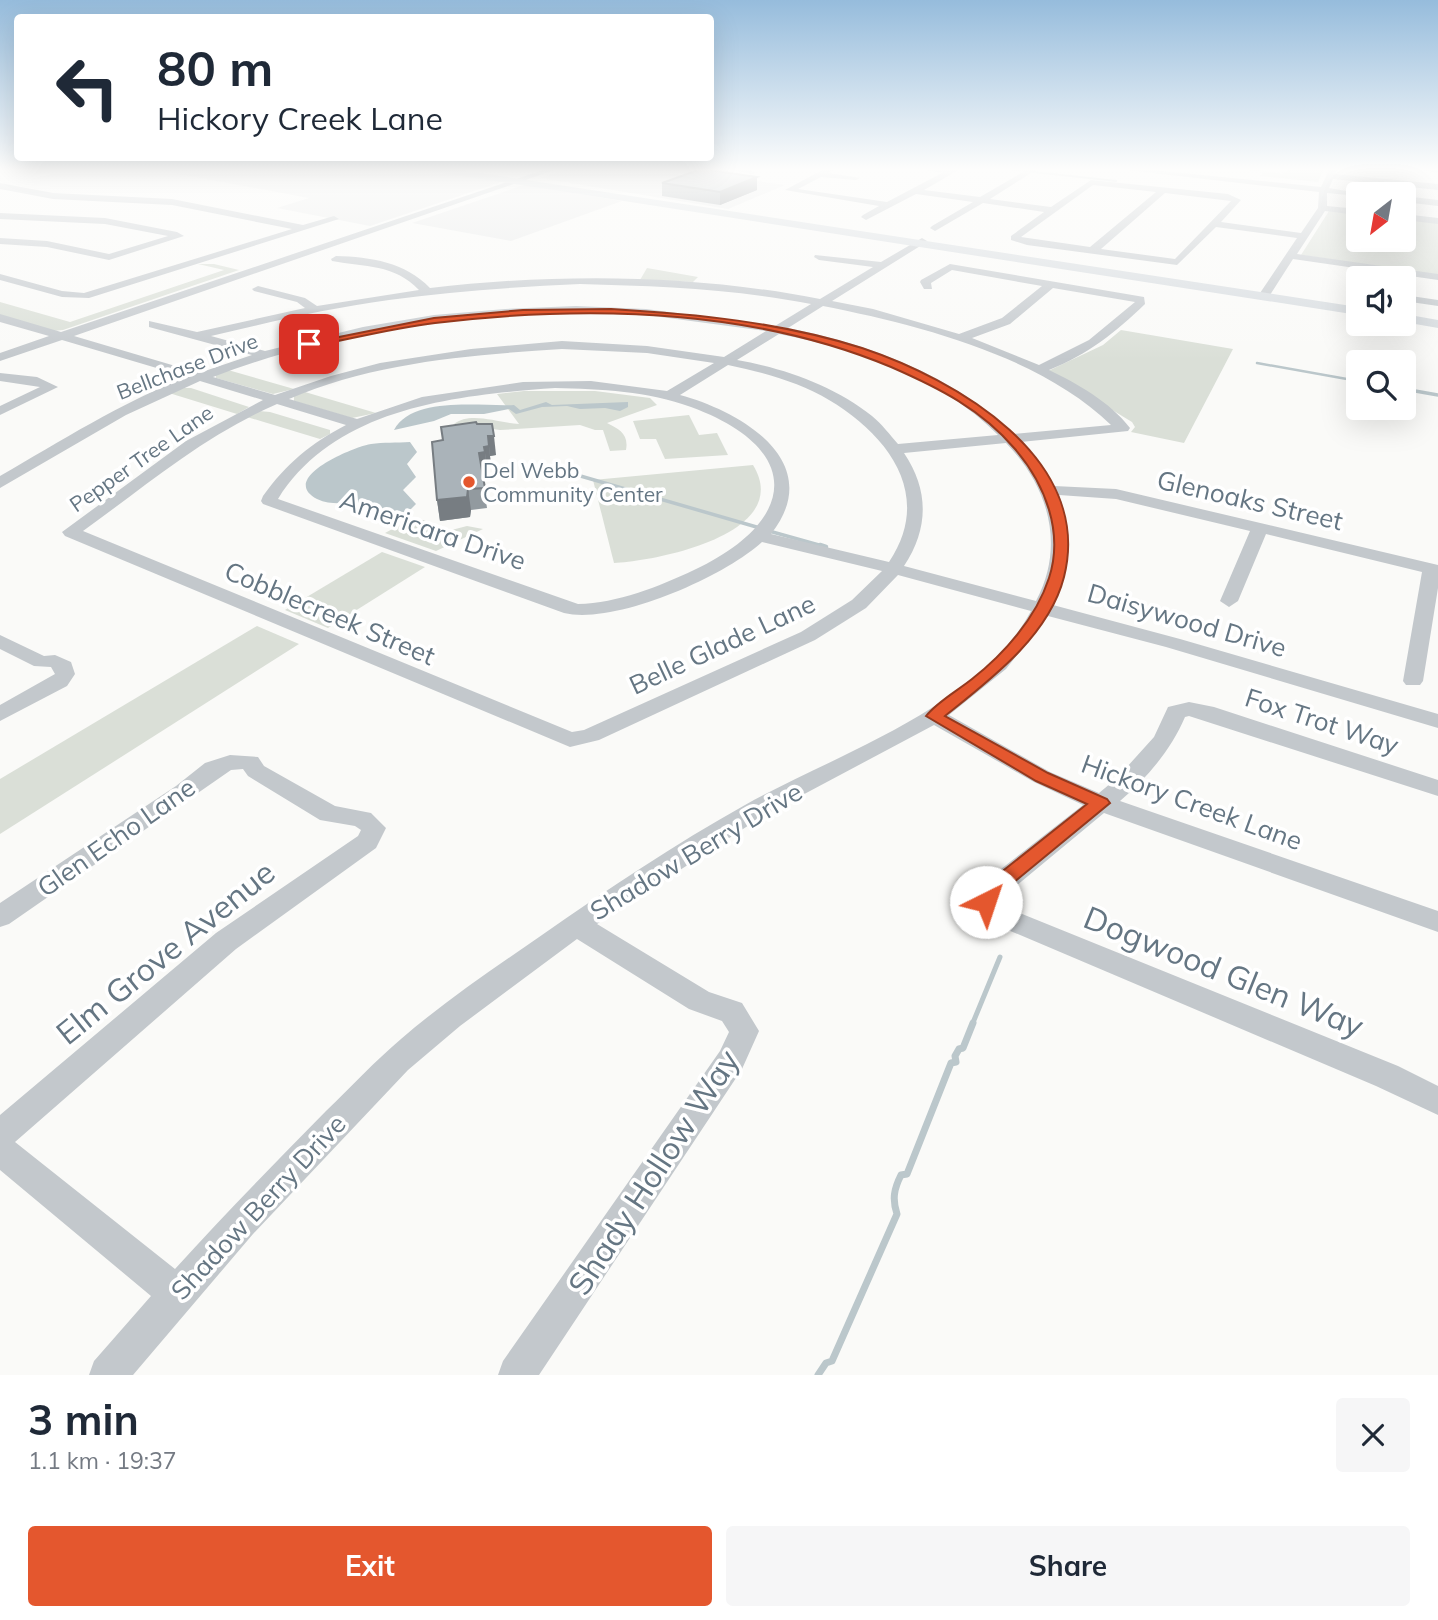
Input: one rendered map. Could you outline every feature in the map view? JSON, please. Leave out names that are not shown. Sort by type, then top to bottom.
[{"type":"main road","points":[[852,232],[1346,309]]},
{"type":"main road","points":[[1416,320],[1438,324]]},
{"type":"street","points":[[0,241],[47,244],[109,257],[179,236],[160,232]]},
{"type":"street","points":[[0,277],[85,296],[291,232]]},
{"type":"street","points":[[0,357],[364,232]]},
{"type":"street","points":[[1020,232],[1015,239],[1177,262],[1207,232]]},
{"type":"street","points":[[1091,251],[1113,232]]},
{"type":"street","points":[[1275,232],[1303,236]]},
{"type":"street","points":[[1264,296],[1306,232]]},
{"type":"street","points":[[669,396],[920,243]]},
{"type":"street","points":[[145,248],[169,253]]},
{"type":"street","points":[[182,255],[254,269]]},
{"type":"street","points":[[1291,256],[1438,277]]},
{"type":"street","points":[[818,257],[883,265]]},
{"type":"street","points":[[336,259],[363,261],[400,269],[414,276],[426,290]]},
{"type":"street","points":[[928,287],[925,282],[947,267],[1140,299],[1141,302],[1106,336],[1086,349],[1037,370]]},
{"type":"street","points":[[520,282],[527,276],[549,272],[571,273],[580,277],[579,281]]},
{"type":"street","points":[[548,346],[551,281]]},
{"type":"street","points":[[196,336],[313,307],[426,290],[551,281],[732,288],[881,314],[960,338],[1037,370],[1073,391],[1123,428],[894,449]]},
{"type":"street","points":[[960,338],[1006,321],[1051,284]]},
{"type":"street","points":[[258,289],[301,300],[313,307]]},
{"type":"street","points":[[1416,300],[1438,303]]},
{"type":"street","name":"Bellchase Drive","points":[[0,482],[109,418],[185,383],[268,355],[346,335],[412,324],[548,312],[659,314],[779,329]]},
{"type":"street","points":[[0,318],[359,424]]},
{"type":"street","points":[[153,324],[268,355]]},
{"type":"street","points":[[0,327],[344,431],[427,401],[499,388],[584,385],[669,396],[707,408],[735,421],[762,441],[771,452],[781,476],[781,500],[771,523],[758,536]]},
{"type":"street","name":"Shadow Berry Drive","points":[[108,1375],[176,1293],[254,1206],[419,1042],[576,925],[735,821],[934,716],[988,674],[1020,642],[1043,607],[1056,578],[1061,548],[1058,518],[1037,467],[1011,438],[976,407],[941,385],[859,351],[779,329]]},
{"type":"street","name":"Pepper Tree Lane","points":[[71,533],[208,433],[261,406],[384,366],[455,353],[548,346],[634,348],[728,361]]},
{"type":"street","name":"Belle Glade Lane","points":[[570,740],[591,734],[804,639],[873,592],[894,569],[915,530],[917,509],[909,471],[894,449],[871,424],[824,394],[787,378],[728,361]]},
{"type":"street","points":[[0,377],[37,382],[51,387],[0,411]]},
{"type":"street","name":"Americara Drive","points":[[344,431],[300,461],[269,501],[580,610],[658,594],[727,560],[758,536]]},
{"type":"street","points":[[0,470],[18,472]]},
{"type":"street","name":"Glenoaks Street","points":[[1048,490],[1116,494],[1435,570]]},
{"type":"street","points":[[1229,601],[1260,528]]},
{"type":"street","name":"Cobblecreek Street","points":[[71,533],[570,740]]},
{"type":"street","name":"Daisywood Drive","points":[[758,536],[1043,607],[1438,721]]},
{"type":"street","points":[[1413,681],[1435,570]]},
{"type":"street","points":[[0,641],[41,662],[55,661],[64,666],[65,674],[60,682],[0,714]]},
{"type":"street","name":"Fox Trot Way","points":[[1101,803],[1125,784],[1164,740],[1176,712],[1189,709],[1438,788]]},
{"type":"street","name":"Hickory Creek Lane","points":[[934,716],[1042,777],[1101,803],[1438,922]]},
{"type":"street","name":"Elm Grove Avenue","points":[[0,1135],[226,941],[367,842],[374,828],[362,819],[329,814],[256,771],[250,762],[233,760]]},
{"type":"street","name":"Glen Echo Lane","points":[[0,917],[184,792],[212,769],[233,760]]},
{"type":"street","name":"Dogwood Glen Way","points":[[1101,803],[987,894],[986,902],[996,914],[1387,1076],[1438,1101]]},
{"type":"street","name":"Shady Hollow Way","points":[[517,1375],[732,1060],[744,1031],[732,1012],[699,1001],[576,925]]},
{"type":"street","points":[[0,1150],[176,1293]]},
{"type":"shaded area","points":[[462,232],[536,232],[511,241]]},
{"type":"shaded area","points":[[1316,232],[1346,232],[1346,252],[1416,252],[1416,232],[1438,232],[1438,275],[1416,272],[1416,266],[1376,266],[1301,255]]},
{"type":"shaded area","points":[[198,264],[214,264],[239,270],[63,330],[53,331],[0,315],[0,302],[70,322],[224,270]]},
{"type":"shaded area","points":[[647,268],[698,277],[693,282],[640,280]]},
{"type":"shaded area","points":[[1121,330],[1233,349],[1184,443],[1131,432],[1135,427],[1132,422],[1048,371],[1103,345]]},
{"type":"shaded area","points":[[228,370],[294,389],[273,394],[216,378],[216,375]]},
{"type":"shaded area","points":[[184,388],[249,407],[237,414],[169,393]]},
{"type":"shaded area","points":[[524,391],[595,391],[650,398],[657,405],[607,423],[624,436],[626,450],[610,451],[603,430],[580,425],[500,430],[454,424],[468,418],[476,418],[519,424],[497,394]]},
{"type":"shaded area","points":[[305,392],[376,413],[352,418],[294,401],[294,396]]},
{"type":"shaded area","points":[[546,402],[552,405],[628,402],[628,407],[620,411],[567,406],[542,407],[516,414],[509,409],[484,414],[451,414],[434,421],[394,430],[403,419],[432,407],[514,405],[520,410]]},
{"type":"shaded area","points":[[259,411],[330,430],[330,434],[320,439],[247,417]]},
{"type":"shaded area","points":[[689,415],[699,435],[717,433],[728,455],[665,459],[656,439],[640,439],[633,421]]},
{"type":"shaded area","points":[[410,442],[417,452],[407,464],[416,477],[403,490],[416,504],[407,513],[385,515],[386,511],[367,504],[328,502],[317,499],[307,491],[306,482],[313,473],[323,464],[351,450],[371,444]]},
{"type":"shaded area","points":[[753,465],[761,489],[755,509],[739,526],[688,549],[659,557],[614,563],[593,480]]},
{"type":"shaded area","points":[[423,520],[434,524],[440,533],[467,526],[483,529],[436,551],[385,533],[398,526]]},
{"type":"shaded area","points":[[382,552],[425,567],[328,628],[285,610]]},
{"type":"shaded area","points":[[257,626],[299,644],[0,834],[0,779]]},
{"type":"building","points":[[476,422],[492,424],[494,436],[488,436],[489,446],[484,447],[485,452],[479,453],[485,488],[468,489],[467,497],[437,500],[432,442],[443,440],[441,427]]},
{"type":"waterway","points":[[1257,363],[1346,379]]},
{"type":"waterway","points":[[1416,391],[1438,395]]},
{"type":"waterway","points":[[546,466],[760,528]]},
{"type":"waterway","points":[[769,531],[826,547],[820,545]]},
{"type":"waterway","points":[[972,1025],[1000,957]]},
{"type":"waterway","points":[[818,1375],[826,1363],[832,1361],[897,1214],[895,1190],[901,1175],[907,1174],[951,1063],[956,1062],[955,1056],[959,1049],[963,1048],[973,1023]]},
{"type":"place","name":"Del Webb Community Center","points":[[469,482]]},
{"type":"route","points":[[309,344],[434,320],[477,316],[611,311],[702,317],[779,329],[859,351],[941,385],[976,407],[1003,429],[1037,467],[1058,518],[1061,548],[1056,578],[1043,607],[1020,642],[988,674],[934,716],[1042,777],[1101,803],[987,894],[986,902]]}]
